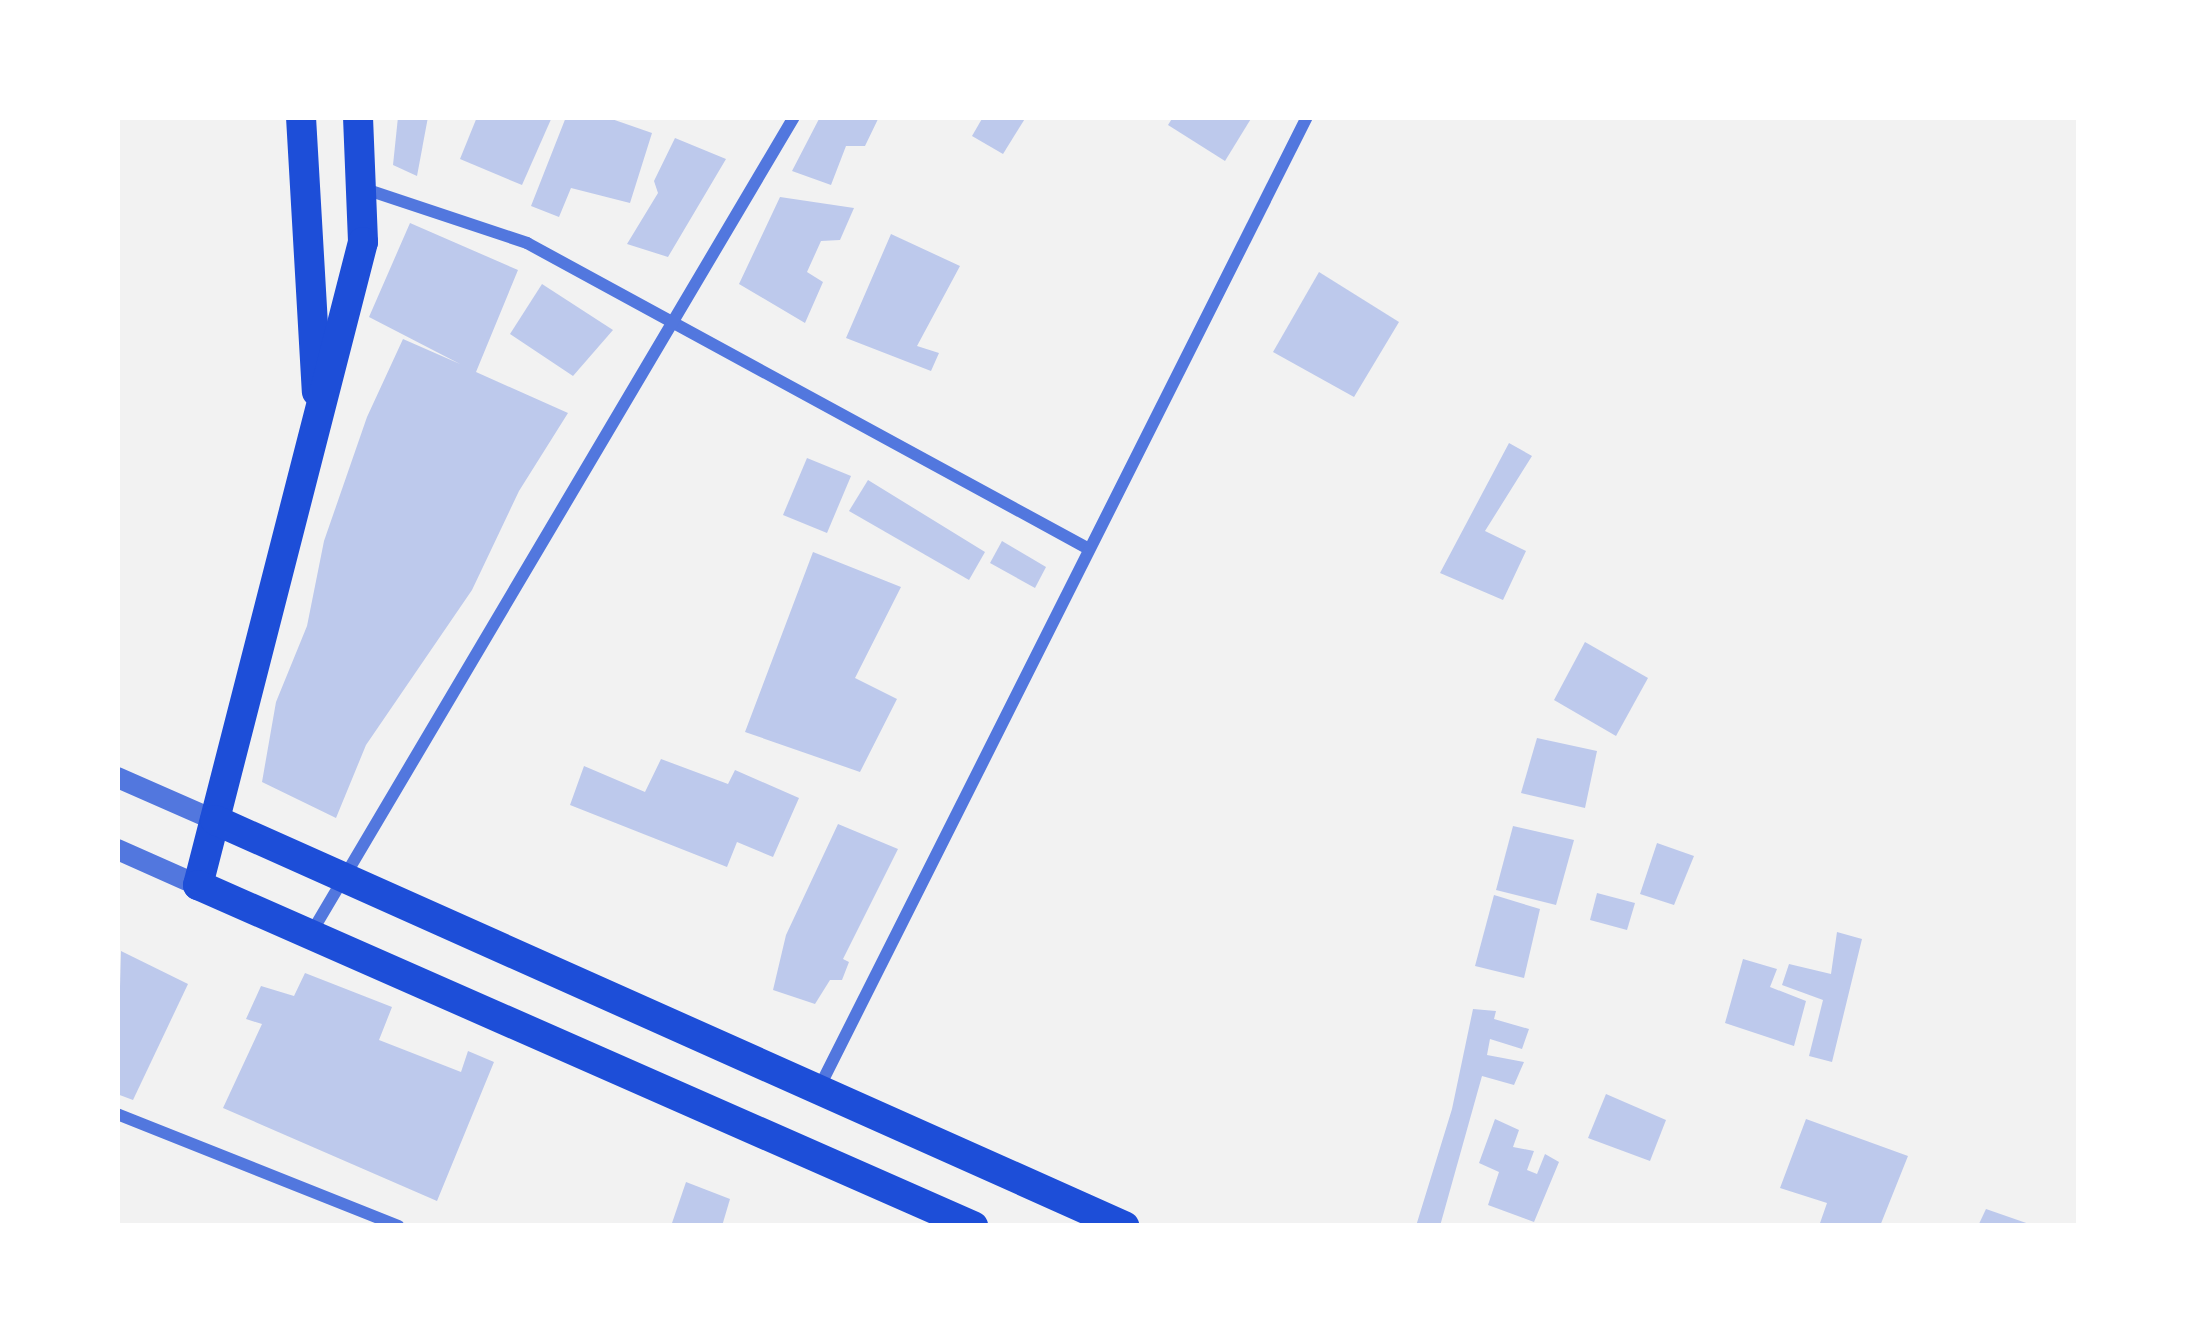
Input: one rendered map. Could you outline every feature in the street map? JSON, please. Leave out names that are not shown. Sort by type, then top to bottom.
[{"type":"main road","points":[[301,117],[319,422]]},
{"type":"main road","points":[[358,117],[363,242],[198,886],[973,1226]]},
{"type":"main road","points":[[215,820],[817,1093],[1124,1226]]},
{"type":"street","points":[[309,936],[794,117]]},
{"type":"street","points":[[817,1093],[1307,117]]},
{"type":"street","points":[[363,188],[527,244],[677,320],[1087,548]]},
{"type":"street","points":[[117,777],[215,820]]},
{"type":"street","points":[[117,849],[198,886]]},
{"type":"street","points":[[117,1114],[400,1226]]},
{"type":"building","points":[[398,117],[428,117],[417,176],[393,165]]},
{"type":"building","points":[[477,117],[552,117],[522,185],[460,159]]},
{"type":"building","points":[[566,117],[606,117],[652,133],[630,203],[571,188],[559,217],[531,206]]},
{"type":"building","points":[[820,117],[879,117],[865,146],[846,146],[831,185],[792,171]]},
{"type":"building","points":[[983,117],[1026,117],[1003,154],[972,136]]},
{"type":"building","points":[[1173,117],[1252,117],[1225,161],[1168,125]]},
{"type":"building","points":[[675,138],[726,159],[668,257],[627,244],[658,193],[654,181]]},
{"type":"building","points":[[780,197],[854,208],[840,240],[821,241],[807,272],[823,282],[805,323],[739,284]]},
{"type":"building","points":[[410,223],[518,270],[476,372],[568,413],[519,491],[472,590],[366,745],[336,818],[262,782],[276,702],[307,626],[324,541],[367,417],[403,339],[460,364],[369,317]]},
{"type":"building","points":[[891,234],[960,266],[917,346],[939,353],[931,371],[846,338]]},
{"type":"building","points":[[1319,272],[1399,322],[1354,397],[1273,352]]},
{"type":"building","points":[[542,284],[613,330],[573,376],[510,334]]},
{"type":"building","points":[[1509,443],[1532,456],[1485,531],[1526,551],[1503,600],[1440,573]]},
{"type":"building","points":[[807,458],[851,476],[827,533],[783,515]]},
{"type":"building","points":[[868,480],[985,552],[969,580],[849,511]]},
{"type":"building","points":[[1002,541],[1046,567],[1035,588],[990,563]]},
{"type":"building","points":[[813,552],[901,587],[855,678],[897,699],[860,772],[745,732]]},
{"type":"building","points":[[1585,642],[1648,678],[1616,736],[1554,700]]},
{"type":"building","points":[[1537,738],[1597,751],[1585,808],[1521,793]]},
{"type":"building","points":[[661,759],[728,784],[735,770],[799,798],[773,857],[737,842],[727,867],[570,805],[584,766],[645,792]]},
{"type":"building","points":[[838,824],[898,849],[843,959],[849,962],[842,980],[830,980],[815,1004],[773,990],[786,935]]},
{"type":"building","points":[[1513,826],[1574,840],[1556,905],[1496,890]]},
{"type":"building","points":[[1657,843],[1694,856],[1674,905],[1640,894]]},
{"type":"building","points":[[1597,893],[1635,903],[1627,930],[1590,920]]},
{"type":"building","points":[[1494,895],[1540,909],[1524,978],[1475,966]]},
{"type":"building","points":[[1837,932],[1862,939],[1832,1062],[1809,1056],[1823,1000],[1782,985],[1789,964],[1831,974]]},
{"type":"building","points":[[121,951],[188,984],[133,1100],[117,1094]]},
{"type":"building","points":[[1743,959],[1777,969],[1770,987],[1806,1001],[1794,1046],[1725,1023]]},
{"type":"building","points":[[305,973],[392,1007],[379,1040],[461,1072],[468,1051],[494,1062],[437,1201],[223,1108],[262,1024],[246,1019],[261,986],[294,996]]},
{"type":"building","points":[[1473,1009],[1496,1011],[1494,1019],[1529,1029],[1522,1049],[1490,1039],[1487,1055],[1524,1062],[1514,1085],[1482,1076],[1440,1226],[1416,1226],[1452,1109]]},
{"type":"building","points":[[1606,1094],[1666,1120],[1650,1161],[1588,1138]]},
{"type":"building","points":[[1495,1119],[1519,1130],[1513,1147],[1534,1151],[1527,1170],[1537,1174],[1545,1154],[1559,1162],[1534,1222],[1488,1205],[1499,1172],[1479,1163]]},
{"type":"building","points":[[1806,1119],[1908,1156],[1880,1226],[1819,1226],[1827,1203],[1780,1188]]},
{"type":"building","points":[[686,1182],[730,1199],[722,1226],[671,1226]]},
{"type":"building","points":[[1986,1209],[2032,1225],[2032,1226],[1978,1226]]}]
